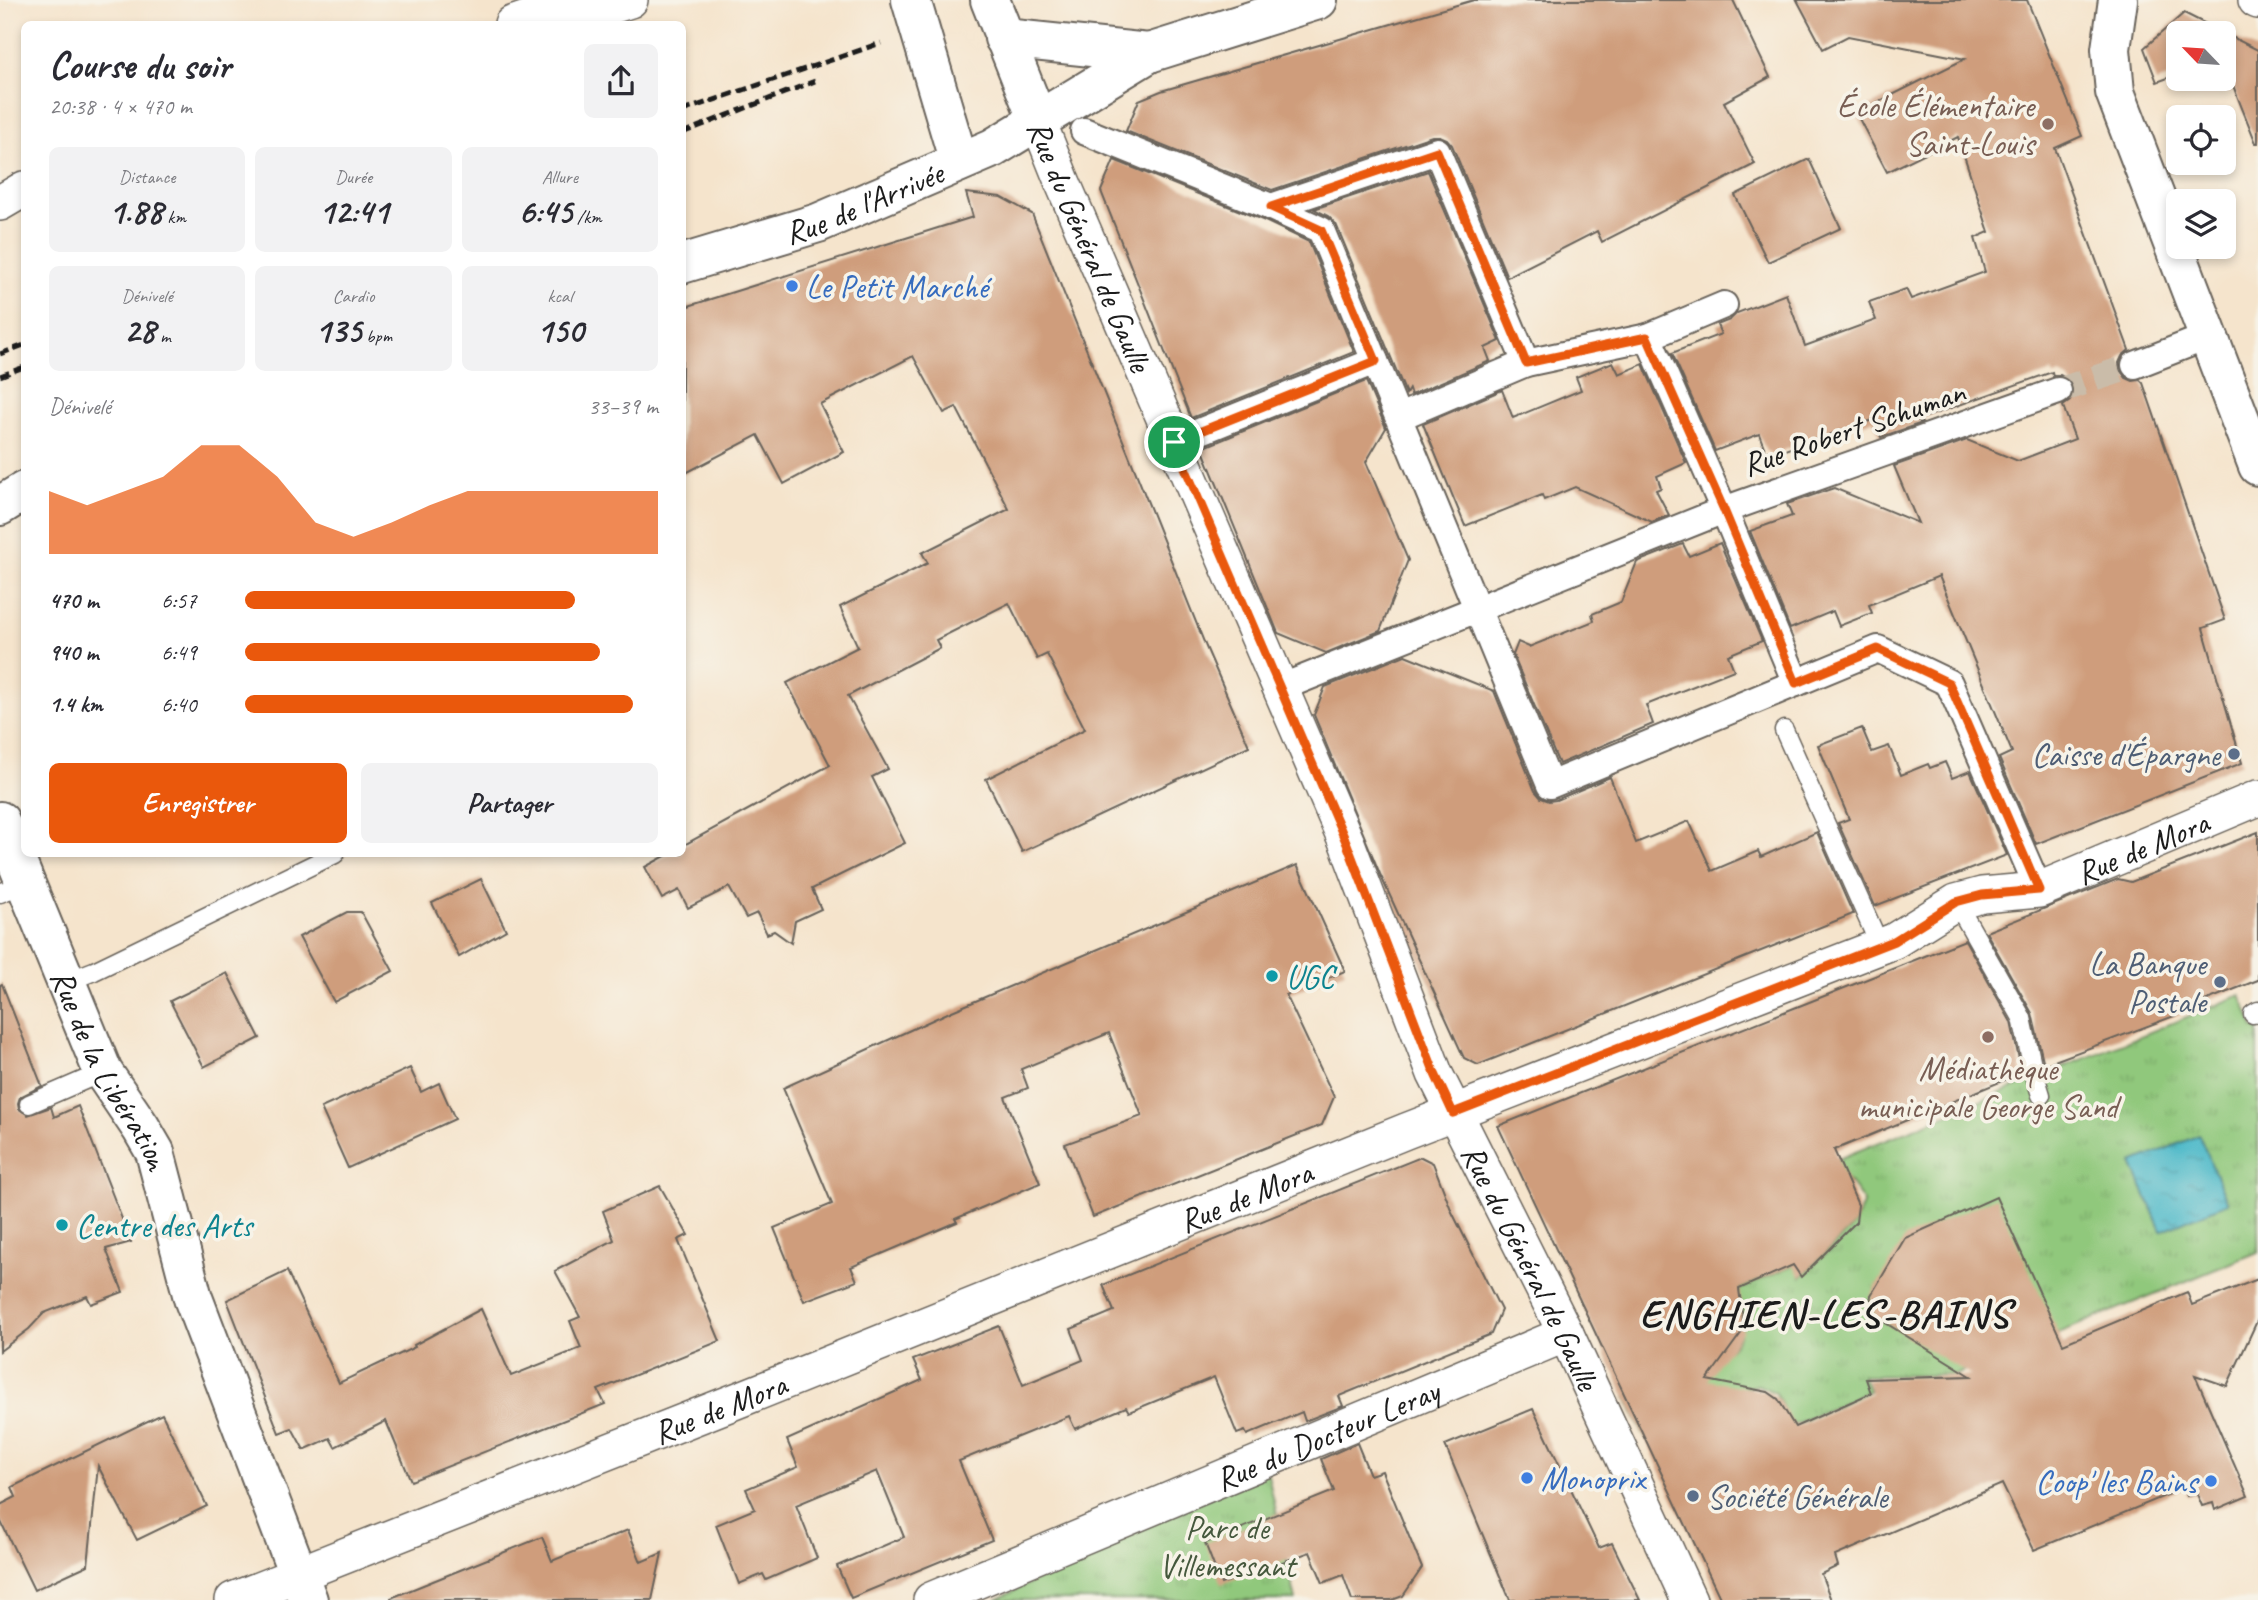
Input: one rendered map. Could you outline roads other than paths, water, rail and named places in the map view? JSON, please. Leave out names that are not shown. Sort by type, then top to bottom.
[{"type":"main road","points":[[911,0],[959,162]]},
{"type":"main road","name":"Rue du Général de Gaulle","points":[[990,0],[1038,121]]},
{"type":"main road","points":[[1004,38],[1149,52],[1318,0]]},
{"type":"main road","points":[[2118,0],[2111,49],[2115,92],[2258,466]]},
{"type":"main road","name":"Rue de l'Arrivée","points":[[686,263],[817,223],[993,148],[1149,52]]},
{"type":"main road","points":[[0,506],[21,493]]},
{"type":"main road","name":"Rue de la Libération","points":[[0,821],[13,888],[66,982],[103,1072],[155,1152],[193,1298],[303,1588]]},
{"type":"street","points":[[521,21],[564,6],[607,2]]},
{"type":"street","points":[[563,21],[607,2]]},
{"type":"street","name":"Rue du Général de Gaulle","points":[[1038,121],[1347,844],[1435,1074],[1566,1334],[1689,1600]]},
{"type":"street","points":[[1084,131],[1321,230],[1550,785],[1878,649],[1949,683],[2039,890]]},
{"type":"street","points":[[1271,207],[1437,151],[1526,363]]},
{"type":"street","points":[[0,190],[21,188]]},
{"type":"street","points":[[0,203],[21,190]]},
{"type":"street","points":[[1399,417],[1526,363],[1647,337],[1724,305]]},
{"type":"street","points":[[2135,365],[2209,336]]},
{"type":"street","points":[[1647,337],[1724,510],[1796,683]]},
{"type":"street","points":[[1174,442],[1376,361]]},
{"type":"street","name":"Rue Robert Schuman","points":[[1280,688],[1724,510],[2058,391]]},
{"type":"street","name":"Rue de Mora","points":[[233,1600],[303,1588],[1453,1113],[1880,946],[1916,928],[1956,902],[1982,895],[2039,890],[2258,798]]},
{"type":"street","name":"Rue du Docteur Leray","points":[[931,1600],[1566,1334]]},
{"type":"lane","points":[[1784,730],[1880,946]]},
{"type":"lane","points":[[66,982],[329,857]]},
{"type":"lane","points":[[1956,902],[2022,1018],[2041,1095]]},
{"type":"lane","points":[[29,1104],[103,1072]]},
{"type":"water","points":[[2199,1135],[2228,1203],[2161,1231],[2132,1163]]},
{"type":"tunnel","points":[[2058,391],[2135,365]]},
{"type":"railway","points":[[686,110],[881,43]]},
{"type":"railway","points":[[686,131],[815,81]]},
{"type":"railway","points":[[0,354],[21,346]]},
{"type":"railway","points":[[0,376],[21,368]]},
{"type":"place","name":"École Élémentaire Saint-Louis","points":[[2048,124]]},
{"type":"place","name":"Le Petit Marché","points":[[792,286]]},
{"type":"place","name":"Caisse d'Épargne","points":[[2234,754]]},
{"type":"place","name":"UGC","points":[[1272,976]]},
{"type":"place","name":"La Banque Postale","points":[[2220,982]]},
{"type":"place","name":"Médiathèque municipale George Sand","points":[[1988,1037]]},
{"type":"place","name":"Centre des Arts","points":[[62,1225]]},
{"type":"place","name":"Monoprix","points":[[1527,1478]]},
{"type":"place","name":"Coop' les Bains","points":[[2211,1481]]},
{"type":"place","name":"Société Générale","points":[[1693,1496]]},
{"type":"district","name":"ENGHIEN-LES-BAINS","points":[[1825,1313]]},
{"type":"park label","name":"Parc de Villemessant","points":[[1227,1546]]}]
